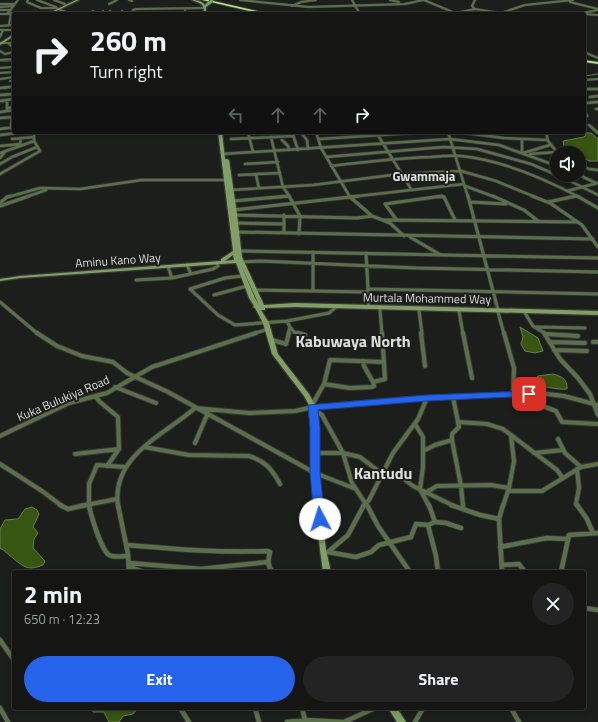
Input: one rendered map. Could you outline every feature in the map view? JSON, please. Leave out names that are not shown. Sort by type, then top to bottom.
[{"type":"highway","points":[[197,0],[250,11]]},
{"type":"highway","points":[[200,0],[217,6],[256,12]]},
{"type":"highway","points":[[209,3],[223,4],[250,11]]},
{"type":"highway","points":[[586,61],[598,63]]},
{"type":"main road","points":[[58,8],[77,0]]},
{"type":"main road","points":[[51,12],[65,4],[77,0]]},
{"type":"main road","points":[[193,0],[202,3],[209,3]]},
{"type":"main road","points":[[0,43],[12,36]]},
{"type":"main road","points":[[220,134],[232,204],[234,232],[242,276],[260,309],[272,340],[275,354],[307,395],[314,414],[315,473],[327,570]]},
{"type":"main road","points":[[223,134],[224,153]]},
{"type":"main road","points":[[232,213],[236,223],[234,232]]},
{"type":"main road","points":[[225,261],[237,251]]},
{"type":"main road","name":"Aminu Kano Way","points":[[77,272],[168,267],[225,261]]},
{"type":"main road","points":[[239,261],[260,300],[264,304],[274,305]]},
{"type":"main road","name":"Aminu Kano Way","points":[[0,279],[239,261]]},
{"type":"main road","points":[[260,300],[260,309]]},
{"type":"main road","name":"Murtala Mohammed Way","points":[[260,309],[274,305],[598,315]]},
{"type":"main road","name":"Murtala Mohammed Way","points":[[260,309],[287,307],[380,310],[498,311],[598,315]]},
{"type":"main road","points":[[393,710],[402,722]]},
{"type":"street","points":[[0,4],[3,0]]},
{"type":"street","points":[[9,24],[11,19],[11,10],[18,0]]},
{"type":"street","points":[[28,0],[27,2],[41,8],[58,8]]},
{"type":"street","points":[[37,0],[66,12]]},
{"type":"street","points":[[54,0],[65,4]]},
{"type":"street","points":[[60,3],[64,0]]},
{"type":"street","points":[[109,4],[117,0]]},
{"type":"street","points":[[240,0],[309,7],[408,3],[424,0],[453,12]]},
{"type":"street","points":[[292,6],[301,2],[316,0]]},
{"type":"street","points":[[352,0],[359,12]]},
{"type":"street","points":[[390,0],[408,3]]},
{"type":"street","points":[[428,1],[434,0]]},
{"type":"street","points":[[475,9],[472,6],[475,1],[478,0]]},
{"type":"street","points":[[563,0],[598,10]]},
{"type":"street","points":[[504,12],[525,6],[572,0]]},
{"type":"street","points":[[138,12],[209,3]]},
{"type":"street","points":[[132,12],[134,10],[186,10],[209,3]]},
{"type":"street","points":[[0,4],[15,4]]},
{"type":"street","points":[[0,4],[13,6]]},
{"type":"street","points":[[464,12],[475,9],[489,12]]},
{"type":"street","points":[[0,10],[11,10]]},
{"type":"street","points":[[586,12],[598,10]]},
{"type":"street","points":[[0,14],[10,13]]},
{"type":"street","points":[[586,14],[598,15]]},
{"type":"street","points":[[0,24],[9,24]]},
{"type":"street","points":[[0,24],[12,25]]},
{"type":"street","points":[[0,36],[4,25]]},
{"type":"street","points":[[2,30],[12,30]]},
{"type":"street","points":[[0,43],[12,43]]},
{"type":"street","points":[[8,43],[12,47]]},
{"type":"street","points":[[0,51],[7,54],[12,53]]},
{"type":"street","points":[[586,53],[598,58]]},
{"type":"street","points":[[7,54],[7,60]]},
{"type":"street","points":[[0,60],[12,60]]},
{"type":"street","points":[[0,68],[12,67]]},
{"type":"street","points":[[0,74],[12,72]]},
{"type":"street","points":[[0,78],[10,78],[12,86],[0,88]]},
{"type":"street","points":[[586,80],[598,79]]},
{"type":"street","points":[[6,94],[7,87]]},
{"type":"street","points":[[586,90],[598,89]]},
{"type":"street","points":[[0,95],[12,94]]},
{"type":"street","points":[[590,97],[598,96]]},
{"type":"street","points":[[0,101],[12,99]]},
{"type":"street","points":[[7,100],[7,111]]},
{"type":"street","points":[[586,103],[598,102]]},
{"type":"street","points":[[7,108],[12,107]]},
{"type":"street","points":[[0,112],[12,110]]},
{"type":"street","points":[[586,111],[587,116]]},
{"type":"street","points":[[0,118],[12,117]]},
{"type":"street","points":[[589,125],[598,133]]},
{"type":"street","points":[[0,129],[12,128]]},
{"type":"street","points":[[0,135],[12,134],[12,145]]},
{"type":"street","points":[[249,134],[253,152]]},
{"type":"street","points":[[302,134],[307,140],[308,149]]},
{"type":"street","points":[[317,134],[321,148],[350,196],[372,216],[393,225],[404,236]]},
{"type":"street","points":[[319,139],[370,134]]},
{"type":"street","points":[[378,134],[400,174],[411,189]]},
{"type":"street","points":[[449,134],[470,202],[514,368],[513,395]]},
{"type":"street","points":[[472,134],[502,138],[547,140]]},
{"type":"street","points":[[499,145],[503,134]]},
{"type":"street","points":[[522,153],[550,145],[547,140],[547,134]]},
{"type":"street","points":[[231,139],[294,136],[298,150]]},
{"type":"street","points":[[0,174],[39,152],[40,150],[37,148],[34,137],[12,139]]},
{"type":"street","points":[[271,137],[283,187],[300,216],[299,234]]},
{"type":"street","points":[[0,146],[20,144],[21,138]]},
{"type":"street","points":[[224,153],[298,150],[450,139],[499,145],[550,163]]},
{"type":"street","points":[[522,139],[522,153]]},
{"type":"street","points":[[282,140],[288,146],[289,150]]},
{"type":"street","points":[[0,153],[34,141]]},
{"type":"street","points":[[326,157],[387,150],[452,147],[476,149],[545,170],[583,186],[598,195]]},
{"type":"street","points":[[0,164],[12,157],[37,148]]},
{"type":"street","points":[[0,158],[5,152]]},
{"type":"street","points":[[527,155],[550,154]]},
{"type":"street","points":[[331,166],[392,159],[456,156],[476,158],[502,165],[567,191],[598,208]]},
{"type":"street","points":[[245,164],[278,162]]},
{"type":"street","points":[[586,166],[598,170]]},
{"type":"street","points":[[229,190],[283,187],[400,174],[461,171],[496,181],[548,202],[578,222],[598,247]]},
{"type":"street","points":[[239,176],[280,173]]},
{"type":"street","points":[[256,174],[259,188]]},
{"type":"street","points":[[586,178],[598,183]]},
{"type":"street","points":[[0,203],[6,197],[40,188],[88,189],[142,180],[228,180]]},
{"type":"street","points":[[567,191],[598,183]]},
{"type":"street","points":[[232,213],[350,196],[465,185],[531,214],[538,221]]},
{"type":"street","points":[[0,206],[49,188]]},
{"type":"street","points":[[232,204],[289,196]]},
{"type":"street","points":[[396,219],[385,204],[442,196],[455,220]]},
{"type":"street","points":[[548,202],[577,196]]},
{"type":"street","points":[[470,202],[508,204]]},
{"type":"street","points":[[232,213],[358,218],[372,216]]},
{"type":"street","points":[[284,215],[284,233]]},
{"type":"street","points":[[384,220],[578,222]]},
{"type":"street","points":[[236,223],[284,224]]},
{"type":"street","points":[[234,232],[480,238],[593,239]]},
{"type":"street","points":[[409,236],[440,255]]},
{"type":"street","points":[[237,251],[598,258]]},
{"type":"street","points":[[313,252],[313,291]]},
{"type":"street","points":[[366,253],[369,307]]},
{"type":"street","points":[[239,261],[488,270],[598,272]]},
{"type":"street","points":[[136,280],[172,278],[216,268],[218,266],[217,263]]},
{"type":"street","points":[[188,265],[191,274]]},
{"type":"street","points":[[168,267],[172,278]]},
{"type":"street","points":[[242,276],[225,278],[190,289],[218,315],[234,324],[267,326],[330,312],[335,308]]},
{"type":"street","points":[[214,296],[247,286]]},
{"type":"street","points":[[255,290],[598,294]]},
{"type":"street","points":[[0,302],[34,332],[57,346],[82,356],[113,362],[127,372],[315,473],[356,488]]},
{"type":"street","points":[[373,382],[385,379],[380,310]]},
{"type":"street","points":[[419,310],[425,366]]},
{"type":"street","points":[[458,311],[472,378]]},
{"type":"street","points":[[525,313],[535,327],[546,334],[578,336]]},
{"type":"street","points":[[287,321],[294,332],[305,335]]},
{"type":"street","name":"Kuka Bulukiya Road","points":[[0,436],[69,403],[107,393],[152,367],[267,326]]},
{"type":"street","points":[[272,340],[286,344],[290,327]]},
{"type":"street","points":[[535,327],[585,328]]},
{"type":"street","points":[[546,334],[560,360],[578,378],[590,394],[596,405],[598,414]]},
{"type":"street","points":[[550,342],[585,343]]},
{"type":"street","points":[[593,342],[598,342]]},
{"type":"street","points":[[554,350],[587,350]]},
{"type":"street","points":[[312,406],[324,384],[330,360],[384,362]]},
{"type":"street","points":[[324,384],[365,388],[373,387],[373,382],[364,366],[363,361]]},
{"type":"street","points":[[115,388],[156,404]]},
{"type":"street","points":[[529,394],[532,400],[540,407],[556,411],[562,422],[598,424]]},
{"type":"street","points":[[268,562],[201,569],[129,567],[127,545],[117,499],[120,477],[132,457],[195,408],[249,413],[295,411],[312,406],[427,398],[529,394],[551,394],[596,405]]},
{"type":"street","points":[[95,396],[100,403],[115,413],[118,417],[119,449],[107,466]]},
{"type":"street","points":[[454,397],[459,427],[452,434],[452,440],[461,486],[463,509]]},
{"type":"street","points":[[326,553],[348,535],[365,503],[369,500],[393,453],[415,424],[427,398]]},
{"type":"street","points":[[314,414],[322,415],[343,453],[352,483],[378,526],[409,570]]},
{"type":"street","points":[[195,443],[207,415]]},
{"type":"street","points":[[458,422],[494,426],[511,436],[557,470],[562,477]]},
{"type":"street","points":[[415,424],[423,437],[423,467],[420,489],[432,511],[435,522]]},
{"type":"street","points":[[502,570],[499,519],[508,490],[515,457],[511,436]]},
{"type":"street","points":[[558,439],[563,450],[579,468],[579,488],[576,504],[596,533],[569,535],[561,570]]},
{"type":"street","points":[[423,451],[435,445],[452,440]]},
{"type":"street","points":[[144,447],[166,452],[204,456],[225,454],[255,457],[269,466],[276,473],[280,484]]},
{"type":"street","points":[[75,454],[119,449]]},
{"type":"street","points":[[534,453],[563,450]]},
{"type":"street","points":[[315,453],[343,453],[363,459],[381,474],[404,479],[425,493],[463,509],[499,519]]},
{"type":"street","points":[[0,464],[42,491],[64,508],[68,509],[117,499]]},
{"type":"street","points":[[425,493],[437,486],[491,485],[508,490],[542,491],[562,477],[579,468],[598,464]]},
{"type":"street","points":[[125,467],[96,466],[89,486],[88,505],[99,537],[107,553],[112,556],[128,556]]},
{"type":"street","points":[[326,553],[356,557],[371,552],[380,545],[411,538],[416,524],[428,525],[435,522],[446,523],[461,528]]},
{"type":"street","points":[[428,525],[436,556],[438,570]]},
{"type":"street","points":[[500,547],[547,538],[568,539]]},
{"type":"street","points":[[127,545],[171,549],[245,552],[267,551],[270,552],[268,562],[271,570]]},
{"type":"street","points":[[502,564],[519,564],[522,565],[524,570]]},
{"type":"street","points":[[586,608],[598,610]]},
{"type":"street","points":[[0,640],[12,657]]},
{"type":"street","points":[[0,708],[8,722]]},
{"type":"street","points":[[181,710],[189,722]]},
{"type":"street","points":[[256,710],[259,722]]},
{"type":"street","points":[[302,710],[304,720]]},
{"type":"street","points":[[287,722],[304,720],[343,722],[370,710]]},
{"type":"street","points":[[415,722],[422,710]]},
{"type":"street","points":[[512,710],[519,722]]},
{"type":"shaded area","points":[[586,133],[591,133],[598,139],[598,161],[589,161],[586,159],[586,146],[564,146],[563,141],[584,137]]},
{"type":"shaded area","points":[[520,327],[538,338],[543,351],[535,353],[525,351],[521,344],[523,337]]},
{"type":"shaded area","points":[[553,374],[565,380],[567,389],[544,386],[534,381],[538,376]]},
{"type":"shaded area","points":[[32,507],[37,510],[39,514],[33,527],[38,533],[34,539],[33,548],[45,561],[43,565],[27,568],[0,548],[0,529],[5,520],[18,519],[25,509]]},
{"type":"shaded area","points":[[92,710],[136,710],[133,714],[123,716],[119,722],[109,722],[104,712],[93,712]]},
{"type":"waterway","points":[[0,61],[12,61]]},
{"type":"waterway","points":[[586,76],[598,74]]},
{"type":"district","name":"Gwammaja","points":[[424,176]]},
{"type":"district","name":"Kabuwaya North","points":[[353,341]]},
{"type":"district","name":"Kantudu","points":[[383,473]]},
{"type":"route","points":[[320,519],[315,473],[315,427],[313,407],[427,398],[529,394]]}]
